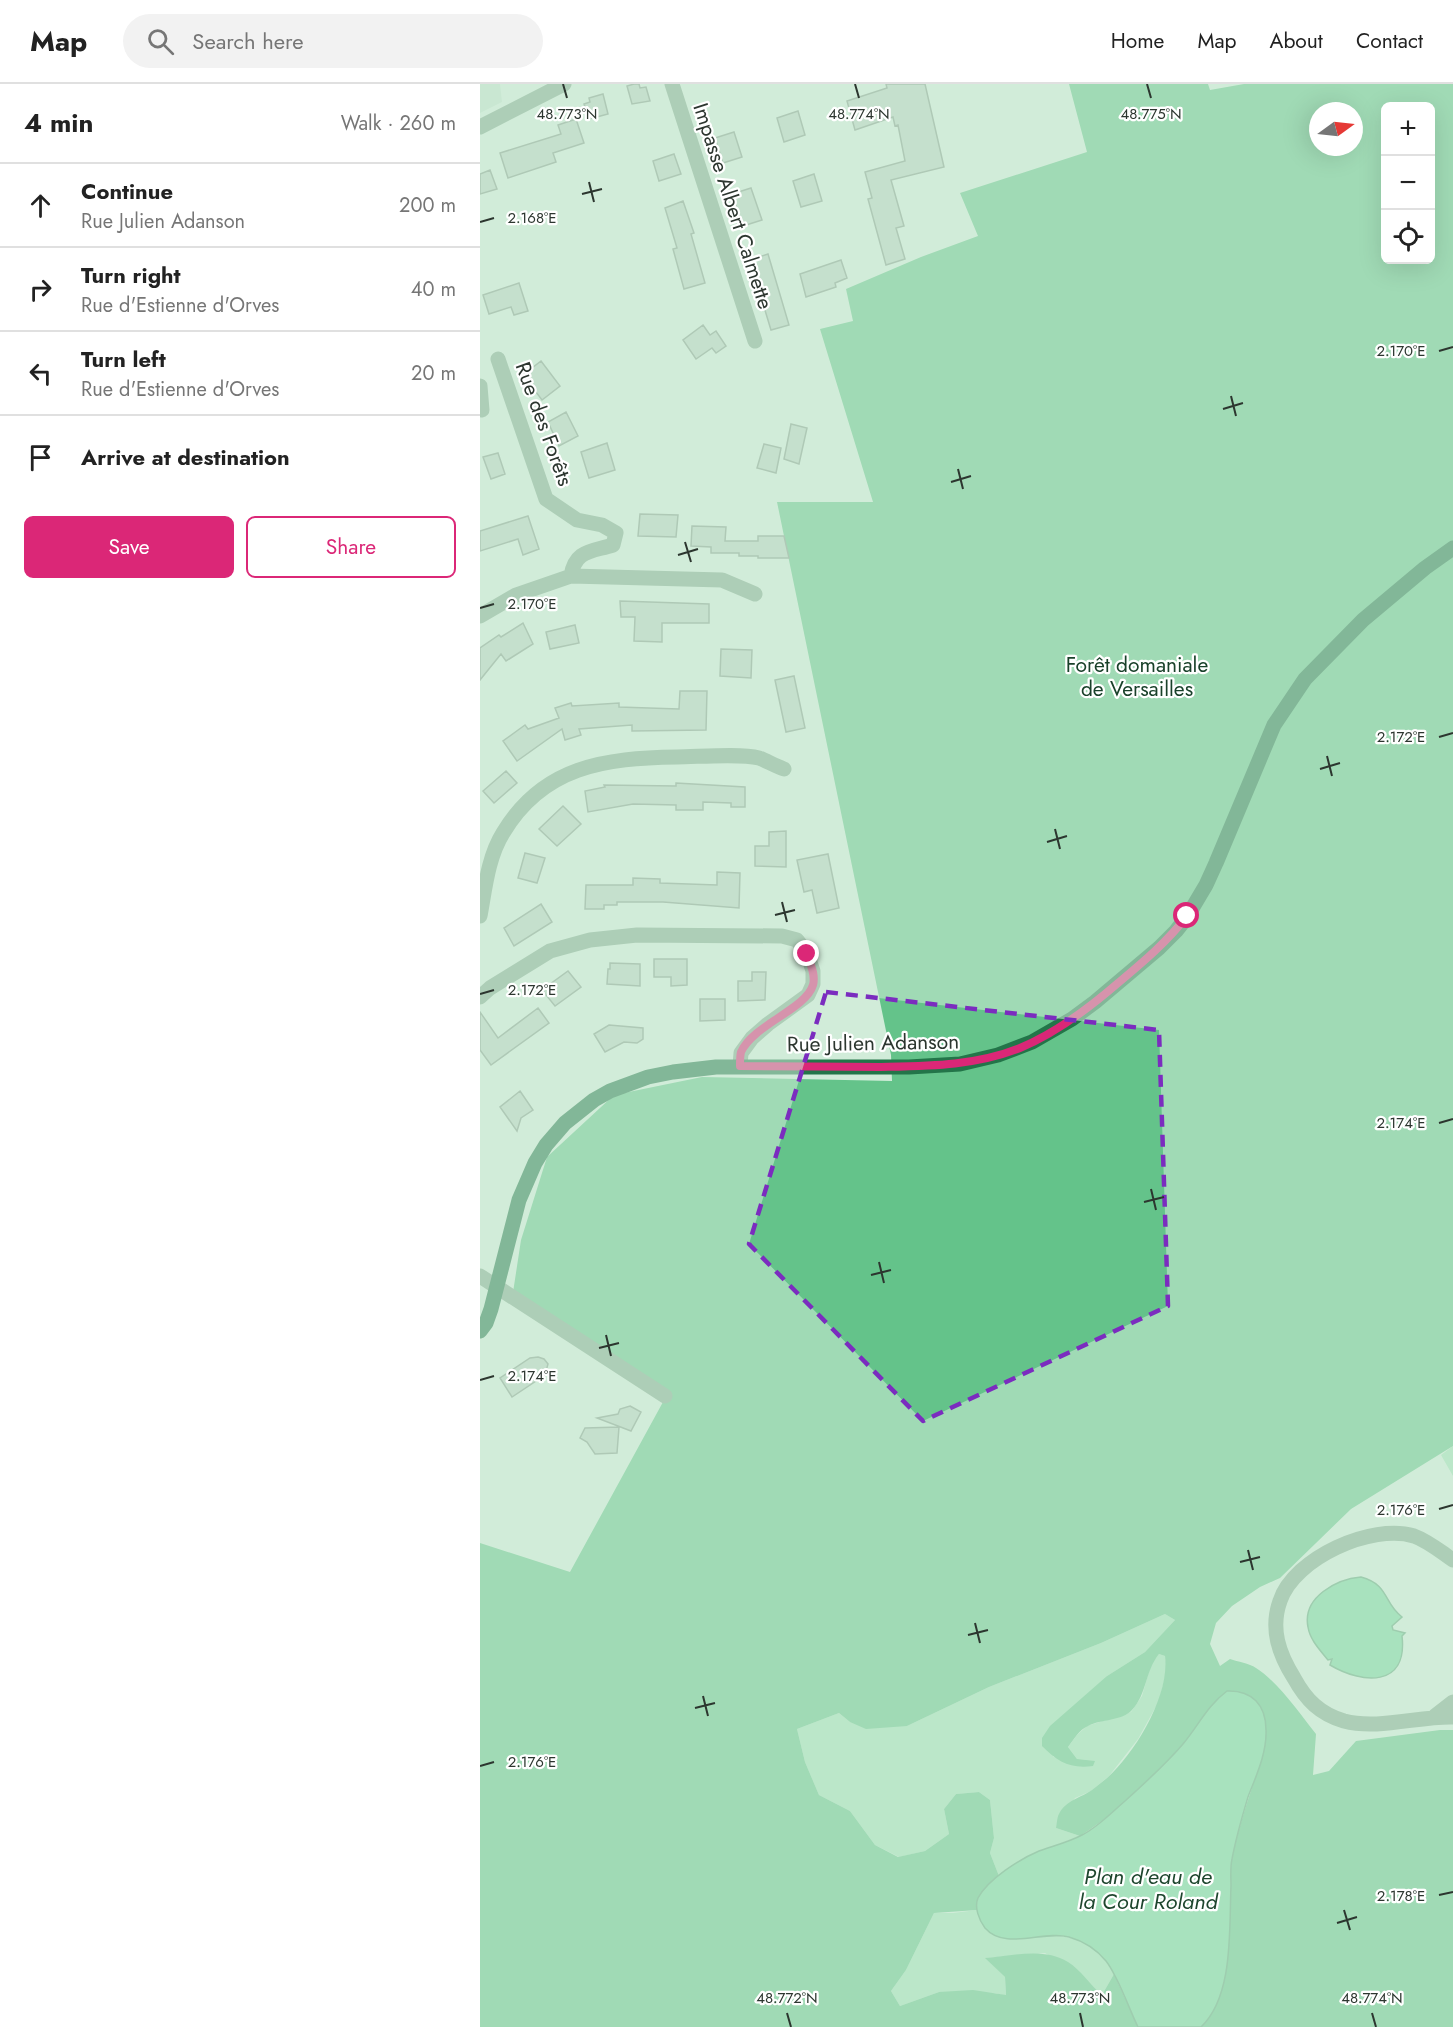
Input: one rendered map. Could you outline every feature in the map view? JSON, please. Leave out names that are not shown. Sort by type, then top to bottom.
[{"type":"main road","name":"Rue Julien Adanson","points":[[480,1331],[488,1316],[519,1200],[527,1179],[546,1145],[565,1123],[594,1100],[629,1083],[673,1072],[740,1066],[909,1067],[960,1064],[998,1055],[1051,1032],[1072,1019],[1143,962],[1176,931],[1206,885],[1274,725],[1305,679],[1363,620],[1453,548]]},
{"type":"street","points":[[480,127],[564,84]]},
{"type":"street","name":"Impasse Albert Calmette","points":[[672,84],[755,341]]},
{"type":"street","name":"Rue des Forêts","points":[[498,359],[546,499],[577,520],[602,525],[616,533],[613,545],[584,553],[576,560],[572,576]]},
{"type":"street","points":[[480,386],[482,410]]},
{"type":"street","points":[[480,616],[516,595],[572,576],[722,580],[755,594]]},
{"type":"street","points":[[480,916],[491,863],[502,834],[523,806],[549,784],[568,773],[604,762],[635,758],[757,758],[783,769]]},
{"type":"street","points":[[480,997],[490,988],[550,951],[590,940],[637,935],[782,936],[797,940],[807,954],[813,971],[813,984],[808,996],[752,1038],[741,1053],[740,1066]]},
{"type":"street","points":[[480,1276],[665,1396]]},
{"type":"street","points":[[1453,1560],[1415,1536],[1395,1533],[1354,1539],[1314,1562],[1289,1582],[1280,1599],[1276,1615],[1276,1632],[1285,1664],[1307,1699],[1325,1714],[1347,1722],[1393,1724],[1435,1716],[1453,1717]]},
{"type":"street","points":[[1435,1716],[1453,1702]]},
{"type":"highlighted area","points":[[826,992],[1159,1030],[1168,1306],[923,1421],[749,1244]]},
{"type":"shaded area","points":[[480,84],[500,84],[502,102],[480,113]]},
{"type":"shaded area","points":[[1453,1446],[1453,1476],[1441,1455]]},
{"type":"shaded area","points":[[1165,1614],[1175,1620],[1145,1652],[1107,1676],[1053,1757],[1095,1761],[1077,1759],[1068,1747],[1087,1726],[1131,1712],[1142,1696],[1151,1664],[1159,1654],[1165,1656],[1167,1669],[1159,1701],[1138,1739],[1109,1776],[1091,1791],[1075,1798],[1056,1828],[1080,1836],[1048,1848],[999,1876],[990,1853],[994,1838],[990,1800],[979,1792],[956,1794],[944,1809],[949,1834],[925,1851],[899,1857],[875,1845],[850,1811],[819,1795],[805,1762],[797,1729],[839,1713],[850,1722],[907,1726],[989,1687],[1101,1643]]},
{"type":"shaded area","points":[[977,1910],[979,1917],[1005,1939],[1053,1936],[1080,1941],[1103,1958],[1114,1974],[1102,1995],[1090,1986],[1081,1974],[1045,1953],[986,1958],[1005,1977],[1006,1996],[995,1993],[939,1992],[900,2006],[891,1991],[906,1970],[934,1913]]},
{"type":"green space","name":"Forêt domaniale de Versailles","points":[[1069,84],[1208,84],[1210,90],[1244,84],[1453,84],[1453,1446],[1351,1509],[1280,1578],[1260,1587],[1232,1606],[1216,1623],[1210,1644],[1220,1666],[1230,1659],[1253,1666],[1272,1681],[1296,1708],[1316,1734],[1313,1775],[1329,1771],[1356,1741],[1453,1730],[1453,2027],[1201,2027],[1219,1998],[1224,1981],[1229,1944],[1231,1863],[1240,1825],[1258,1770],[1194,1731],[1141,1788],[1095,1826],[1080,1836],[1056,1828],[1062,1810],[1107,1778],[1139,1738],[1149,1722],[1162,1688],[1165,1656],[1159,1654],[1154,1661],[1141,1697],[1128,1714],[1085,1728],[1068,1747],[1077,1759],[1095,1761],[1093,1766],[1071,1765],[1059,1760],[1042,1746],[1042,1738],[1050,1726],[1107,1676],[1145,1652],[1175,1620],[1165,1614],[1101,1643],[989,1687],[907,1726],[866,1729],[850,1722],[839,1713],[797,1729],[805,1762],[819,1795],[850,1811],[875,1845],[898,1857],[925,1851],[949,1834],[944,1809],[956,1794],[979,1792],[990,1800],[994,1838],[990,1853],[999,1876],[977,1900],[977,1910],[934,1913],[906,1970],[891,1991],[900,2006],[939,1992],[973,1990],[1006,1995],[1005,1977],[985,1958],[1038,1954],[1059,1957],[1068,1962],[1102,1995],[1114,1974],[1138,2027],[480,2027],[480,1543],[570,1572],[669,1391],[512,1299],[521,1240],[547,1157],[614,1095],[702,1077],[892,1081],[891,1055],[777,502],[873,502],[820,329],[853,321],[846,289],[978,236],[960,193],[1087,152]]},
{"type":"water","points":[[1361,1577],[1370,1580],[1382,1589],[1396,1612],[1402,1617],[1392,1626],[1393,1630],[1405,1633],[1402,1636],[1402,1653],[1398,1665],[1390,1673],[1380,1677],[1356,1676],[1330,1665],[1332,1659],[1328,1660],[1319,1649],[1308,1627],[1310,1607],[1323,1592],[1342,1581]]},
{"type":"water","name":"Plan d'eau de la Cour Roland","points":[[1227,1691],[1244,1693],[1256,1701],[1263,1713],[1266,1739],[1231,1862],[1228,1961],[1224,1980],[1212,2014],[1201,2027],[1138,2027],[1110,1967],[1094,1950],[1069,1937],[1014,1939],[993,1935],[981,1921],[977,1909],[978,1898],[989,1884],[1014,1864],[1039,1851],[1088,1832],[1104,1820],[1170,1759],[1209,1709]]},
{"type":"building","points":[[639,84],[640,88],[646,87],[650,101],[632,104],[627,86]]},
{"type":"building","points":[[886,84],[925,84],[944,167],[891,180],[904,226],[896,228],[905,259],[886,265],[868,199],[872,198],[865,172],[905,161],[898,125],[895,126],[893,117],[855,130],[847,101],[887,88]]},
{"type":"building","points":[[603,94],[608,114],[589,119],[584,104],[590,102],[589,98]]},
{"type":"building","points":[[798,111],[805,135],[784,142],[777,118]]},
{"type":"building","points":[[576,119],[584,143],[553,153],[556,162],[508,178],[500,153],[561,134],[558,125]]},
{"type":"building","points":[[734,132],[742,157],[723,163],[715,138]]},
{"type":"building","points":[[674,154],[681,174],[659,181],[653,161]]},
{"type":"building","points":[[490,170],[497,189],[480,194],[480,174]]},
{"type":"building","points":[[814,174],[822,201],[801,207],[793,181]]},
{"type":"building","points":[[751,188],[762,220],[743,226],[732,194]]},
{"type":"building","points":[[683,201],[694,233],[691,234],[705,283],[684,289],[673,249],[677,248],[665,208]]},
{"type":"building","points":[[768,254],[789,325],[771,330],[757,284],[754,285],[747,261]]},
{"type":"building","points":[[841,260],[847,278],[835,283],[836,287],[806,297],[800,274]]},
{"type":"building","points":[[519,283],[528,311],[514,315],[511,307],[489,314],[483,295]]},
{"type":"building","points":[[703,325],[710,335],[716,331],[726,346],[716,353],[712,348],[696,359],[683,340]]},
{"type":"building","points":[[541,361],[560,386],[542,400],[523,375]]},
{"type":"building","points":[[566,412],[578,436],[559,446],[548,422]]},
{"type":"building","points":[[791,424],[807,428],[799,464],[784,459]]},
{"type":"building","points":[[607,443],[615,470],[589,478],[581,452]]},
{"type":"building","points":[[764,444],[781,448],[776,473],[757,468]]},
{"type":"building","points":[[498,453],[505,474],[491,479],[483,457]]},
{"type":"building","points":[[640,514],[678,515],[676,537],[638,536]]},
{"type":"building","points":[[528,516],[539,549],[523,555],[518,539],[480,551],[480,531]]},
{"type":"building","points":[[692,526],[726,527],[725,541],[758,541],[758,536],[784,536],[789,558],[758,558],[758,556],[739,556],[739,553],[711,553],[711,547],[691,546]]},
{"type":"building","points":[[620,601],[709,604],[709,623],[662,623],[662,642],[634,641],[635,617],[621,617]]},
{"type":"building","points":[[523,623],[533,644],[506,661],[501,654],[480,680],[480,648]]},
{"type":"building","points":[[575,625],[579,643],[550,649],[546,632]]},
{"type":"building","points":[[721,649],[752,650],[751,678],[720,676]]},
{"type":"building","points":[[794,676],[805,728],[786,732],[775,680]]},
{"type":"building","points":[[680,691],[707,691],[706,730],[632,731],[632,725],[579,729],[581,735],[565,740],[562,729],[517,761],[503,741],[525,725],[528,729],[559,718],[555,708],[571,703],[572,706],[619,703],[619,707],[679,709]]},
{"type":"building","points":[[506,771],[517,783],[494,803],[483,791]]},
{"type":"building","points":[[676,783],[745,787],[745,807],[731,807],[731,803],[703,802],[703,810],[676,810],[676,805],[633,804],[588,812],[585,791],[605,787],[604,785],[676,786]]},
{"type":"building","points":[[563,806],[581,824],[557,846],[539,829]]},
{"type":"building","points":[[786,831],[786,867],[755,866],[755,846],[769,846],[769,832]]},
{"type":"building","points":[[525,853],[545,858],[537,883],[518,878]]},
{"type":"building","points":[[828,854],[839,908],[817,913],[812,890],[804,892],[797,860]]},
{"type":"building","points":[[717,872],[740,873],[739,908],[663,902],[617,902],[617,905],[604,905],[604,909],[585,909],[586,885],[633,885],[633,878],[660,879],[660,883],[717,885]]},
{"type":"building","points":[[541,904],[552,922],[514,946],[504,928]]},
{"type":"building","points":[[654,959],[687,959],[687,985],[671,986],[671,977],[654,977]]},
{"type":"building","points":[[610,963],[640,964],[640,986],[607,984]]},
{"type":"building","points":[[568,971],[581,987],[555,1006],[542,990]]},
{"type":"building","points":[[752,972],[766,972],[765,1000],[738,1001],[738,981],[752,981]]},
{"type":"building","points":[[700,999],[725,999],[725,1020],[700,1021]]},
{"type":"building","points":[[538,1008],[549,1023],[491,1065],[480,1050],[480,1012],[498,1038]]},
{"type":"building","points":[[609,1025],[643,1028],[643,1039],[637,1043],[624,1042],[605,1052],[594,1034]]},
{"type":"building","points":[[520,1091],[533,1110],[521,1118],[517,1131],[500,1107]]},
{"type":"building","points":[[530,1358],[544,1359],[548,1364],[545,1375],[512,1397],[500,1378]]},
{"type":"building","points":[[630,1406],[641,1412],[631,1431],[597,1418],[618,1414],[620,1409]]},
{"type":"building","points":[[619,1427],[617,1453],[595,1454],[587,1442],[580,1438],[585,1428]]},
{"type":"route","points":[[807,954],[813,971],[813,984],[808,996],[752,1038],[741,1053],[740,1066],[827,1068],[941,1066],[998,1055],[1032,1042],[1072,1019],[1112,989],[1159,948],[1187,916]]}]
